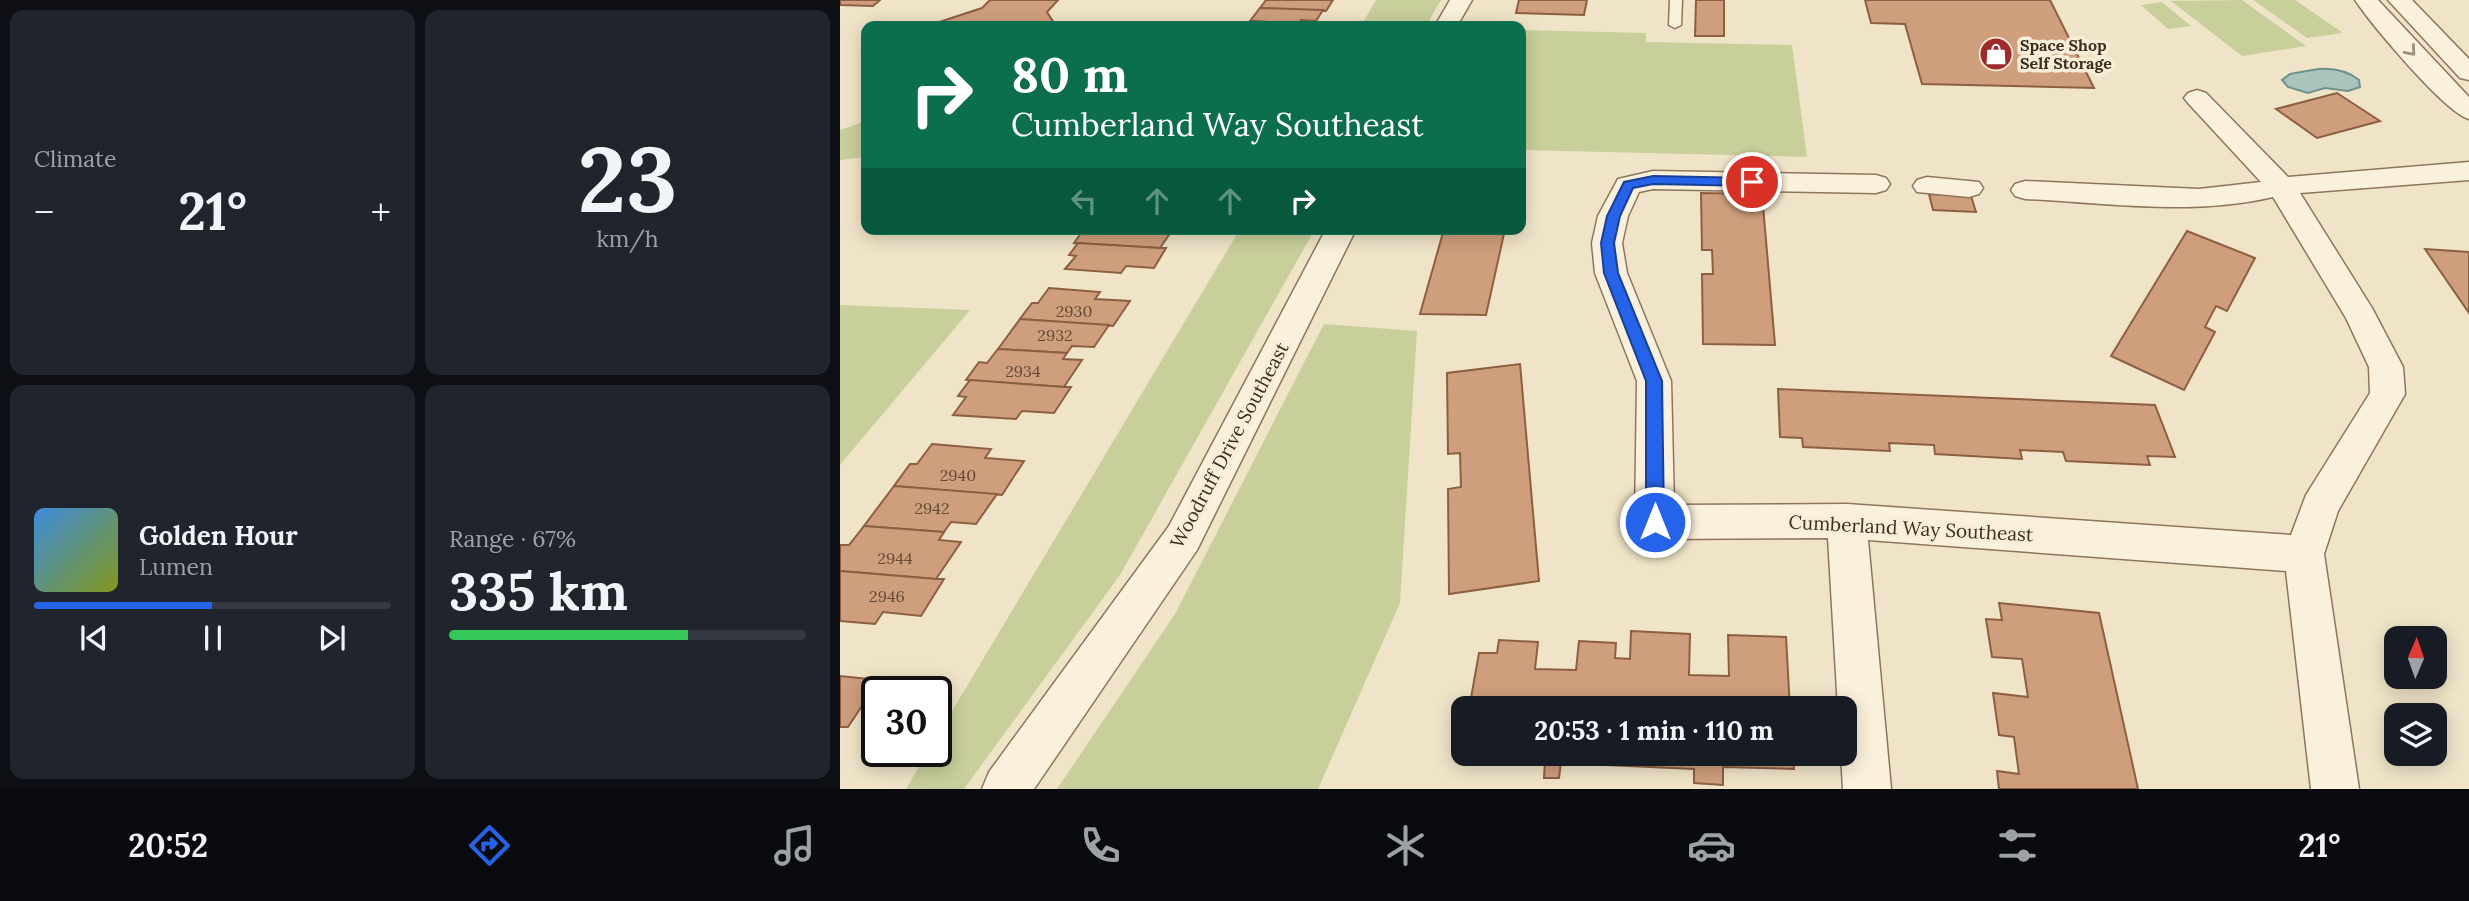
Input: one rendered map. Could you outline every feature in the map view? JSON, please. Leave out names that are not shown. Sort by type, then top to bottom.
[{"type":"street","points":[[1449,21],[1461,0]]},
{"type":"street","points":[[2366,0],[2441,85],[2469,111]]},
{"type":"street","points":[[2399,0],[2469,73]]},
{"type":"street","points":[[2196,98],[2281,186],[2361,316],[2386,367],[2388,394],[2320,507],[2304,554],[2335,789]]},
{"type":"street","points":[[2025,190],[2199,198],[2247,194],[2281,186],[2469,171]]},
{"type":"street","name":"Cumberland Way Southeast","points":[[1877,184],[1653,180],[1628,185],[1613,216],[1607,243],[1611,273],[1654,381],[1655,522],[1847,521],[2304,554]]},
{"type":"street","points":[[1927,186],[1969,188]]},
{"type":"street","name":"Woodruff Drive Southeast","points":[[1006,789],[1183,538],[1338,235]]},
{"type":"street","points":[[1847,521],[1867,789]]},
{"type":"lane","points":[[1675,25],[1676,0]]},
{"type":"green space","points":[[1376,0],[1441,0],[1429,21],[1364,21]]},
{"type":"green space","points":[[2242,0],[2306,46],[2242,56],[2171,1]]},
{"type":"green space","points":[[2253,0],[2295,0],[2343,33],[2307,38]]},
{"type":"green space","points":[[2162,2],[2191,26],[2168,29],[2141,5]]},
{"type":"green space","points":[[1526,30],[1646,33],[1646,42],[1792,45],[1807,157],[1526,150]]},
{"type":"green space","points":[[861,123],[861,158],[840,160],[840,130]]},
{"type":"green space","points":[[1236,235],[1312,235],[1120,575],[964,789],[906,789],[919,767],[952,767],[952,711]]},
{"type":"green space","points":[[840,305],[970,310],[840,465]]},
{"type":"green space","points":[[1324,324],[1417,331],[1400,603],[1318,789],[1057,789],[1175,614]]},
{"type":"water","points":[[2334,69],[2350,74],[2359,80],[2360,87],[2348,91],[2325,88],[2308,93],[2288,87],[2282,80],[2290,74]]},
{"type":"building","points":[[840,0],[880,0],[873,6],[840,5]]},
{"type":"building","points":[[990,0],[1058,0],[1047,12],[1053,21],[942,21],[982,8]]},
{"type":"building","points":[[1266,0],[1333,0],[1326,11],[1260,8]]},
{"type":"building","points":[[1519,0],[1587,0],[1584,15],[1516,13]]},
{"type":"building","points":[[1696,0],[1724,0],[1724,36],[1695,36]]},
{"type":"building","name":"Space Shop Self Storage","points":[[1865,0],[2050,0],[2094,88],[1922,84],[1905,24],[1871,23]]},
{"type":"building","points":[[1260,8],[1323,10],[1316,21],[1250,21]]},
{"type":"building","points":[[2337,93],[2380,121],[2317,138],[2276,109]]},
{"type":"building","points":[[1701,193],[1762,194],[1775,345],[1703,344],[1702,274],[1713,274],[1712,250],[1702,250]]},
{"type":"building","points":[[1929,194],[1971,196],[1976,212],[1933,210]]},
{"type":"building","points":[[2187,231],[2255,258],[2227,311],[2216,306],[2205,327],[2215,332],[2184,390],[2111,356]]},
{"type":"building","points":[[1080,235],[1169,235],[1160,248],[1074,243]]},
{"type":"building","points":[[1442,235],[1504,235],[1486,315],[1420,314]]},
{"type":"building","points":[[1078,243],[1166,248],[1154,268],[1126,266],[1121,273],[1065,269],[1076,256],[1069,255]]},
{"type":"building","points":[[2425,249],[2469,252],[2469,313]]},
{"type":"building","points":[[1049,288],[1100,292],[1095,299],[1130,301],[1113,326],[1020,319],[1032,303],[1038,303]]},
{"type":"building","points":[[1020,319],[1109,325],[1094,347],[1072,346],[1067,353],[998,349]]},
{"type":"building","points":[[998,349],[1067,353],[1063,359],[1082,360],[1064,387],[966,380],[979,362],[987,363]]},
{"type":"building","points":[[1520,364],[1539,581],[1449,594],[1448,489],[1461,487],[1460,453],[1448,454],[1447,373]]},
{"type":"building","points":[[970,380],[1071,387],[1054,413],[1022,411],[1016,419],[953,415],[966,397],[958,396]]},
{"type":"building","points":[[1778,389],[2155,405],[2175,457],[2147,456],[2150,465],[2066,461],[2063,452],[2020,450],[2022,459],[1935,454],[1934,445],[1889,443],[1890,451],[1803,447],[1802,438],[1780,437]]},
{"type":"building","points":[[932,444],[991,449],[985,458],[1024,461],[1002,495],[894,486],[910,464],[917,464]]},
{"type":"building","points":[[894,486],[997,494],[976,524],[951,522],[944,532],[864,526]]},
{"type":"building","points":[[864,526],[944,532],[939,540],[961,542],[936,579],[840,571],[840,545],[849,545]]},
{"type":"building","points":[[840,571],[944,579],[921,616],[883,612],[875,624],[840,621]]},
{"type":"building","points":[[1999,603],[2099,613],[2138,789],[1999,789],[1997,771],[2019,774],[2014,737],[1999,735],[1993,693],[2028,697],[2022,659],[1992,657],[1986,619],[2002,620]]},
{"type":"building","points":[[1631,631],[1690,634],[1689,675],[1729,676],[1728,635],[1786,637],[1789,696],[1471,696],[1479,653],[1497,653],[1499,640],[1538,642],[1535,669],[1576,670],[1579,641],[1616,643],[1615,658],[1630,659]]},
{"type":"building","points":[[840,676],[861,678],[861,707],[848,727],[840,727]]},
{"type":"building","points":[[1545,766],[1561,766],[1559,778],[1544,778]]},
{"type":"building","points":[[1628,766],[1794,766],[1794,769],[1723,767],[1723,785],[1694,783],[1694,769]]},
{"type":"place","name":"Space Shop Self Storage","points":[[1996,54]]},
{"type":"route","points":[[1655,522],[1654,381],[1611,273],[1607,243],[1613,216],[1628,185],[1653,180],[1752,182]]}]
